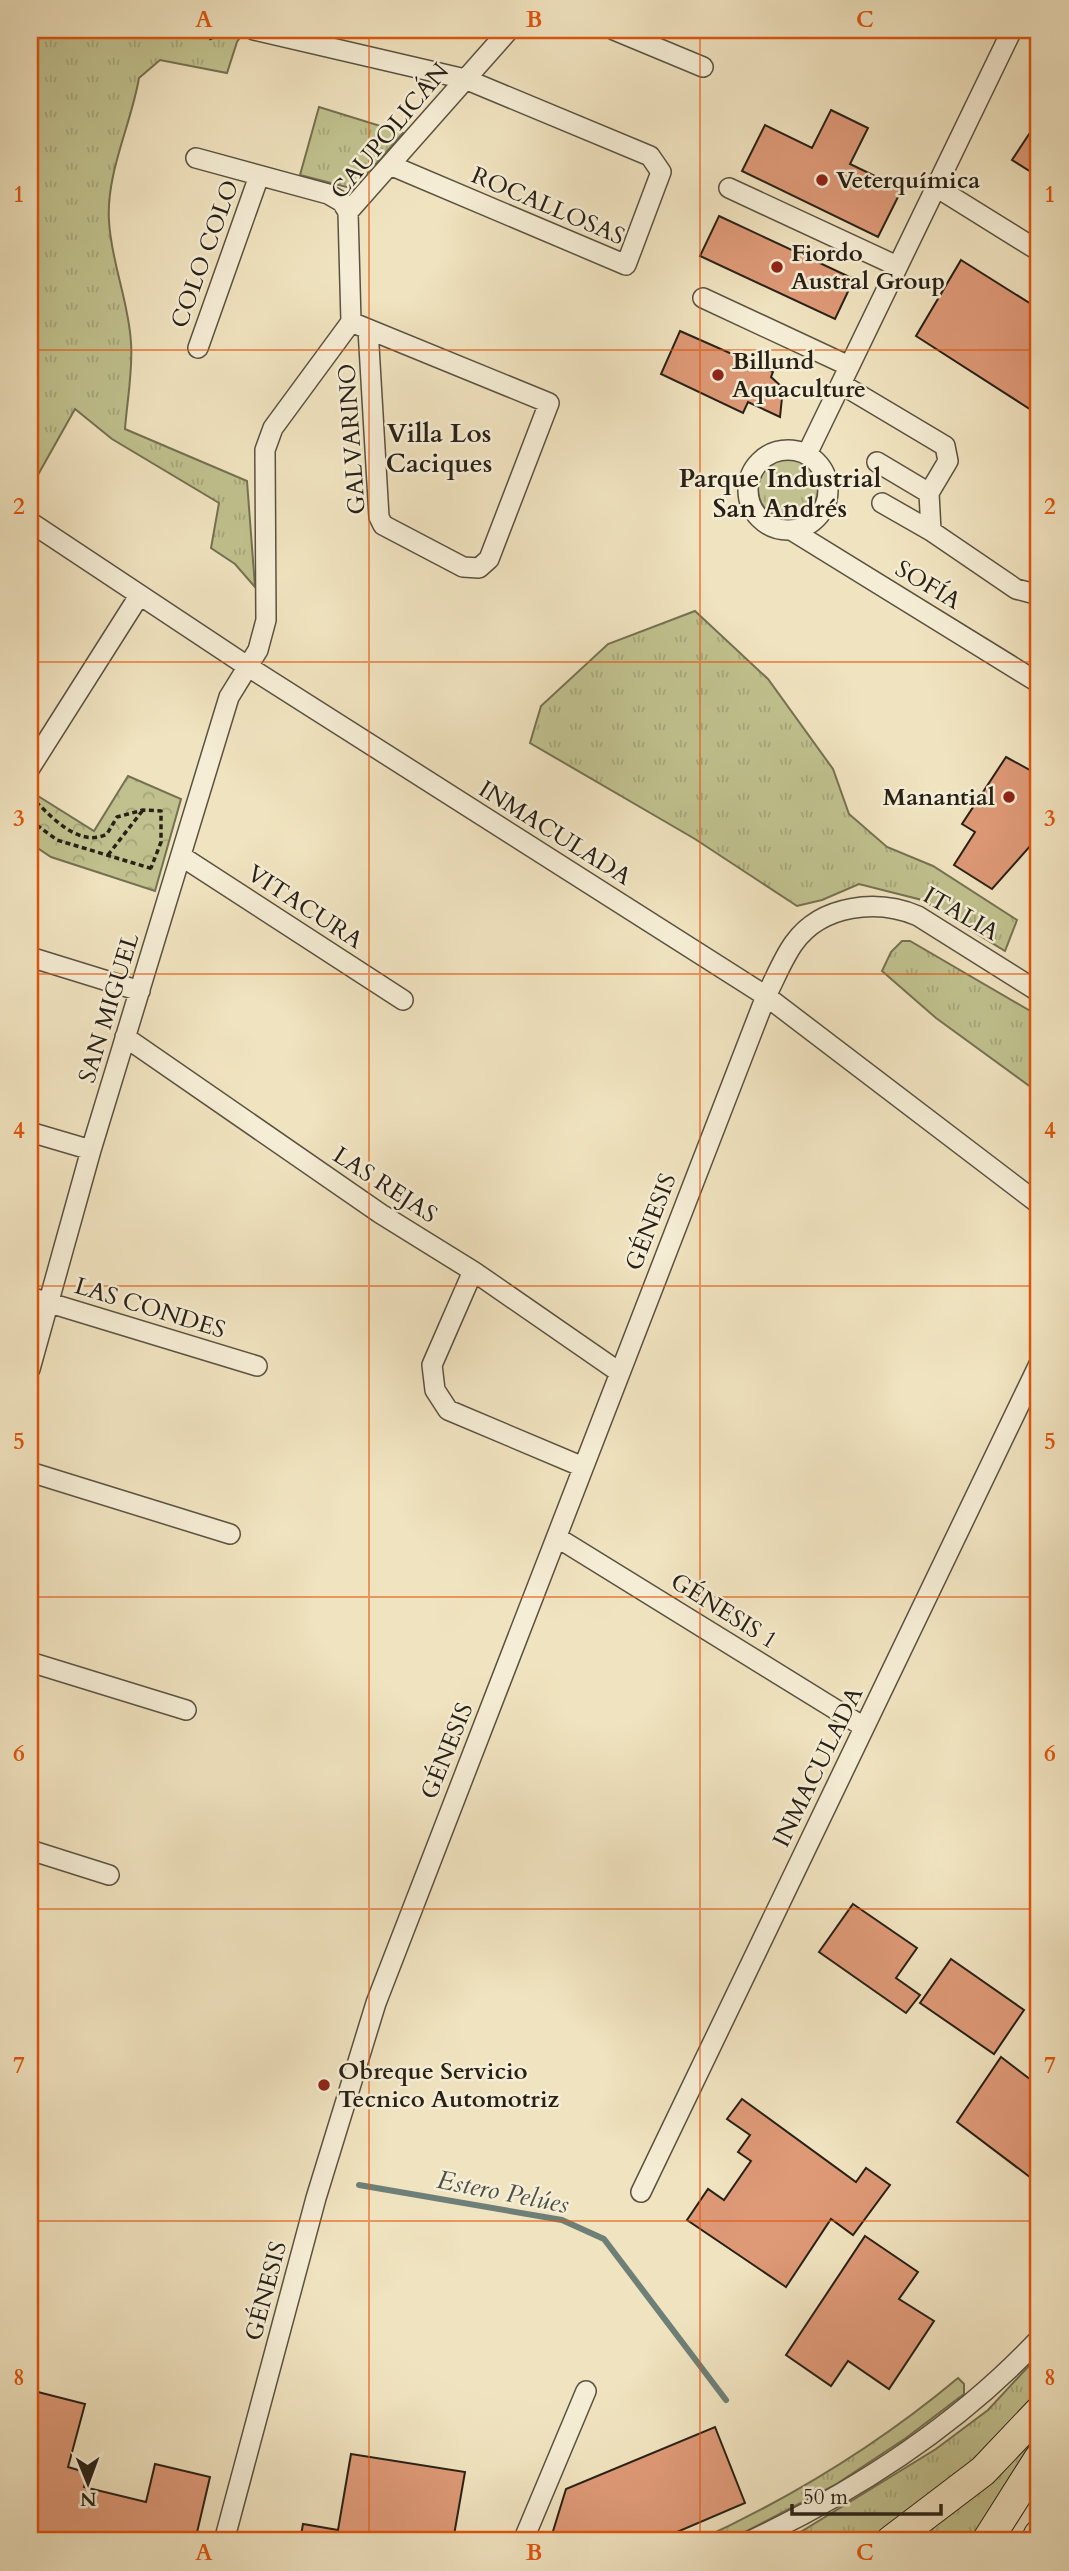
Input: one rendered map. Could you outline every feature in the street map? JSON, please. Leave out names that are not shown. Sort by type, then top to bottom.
[{"type":"highway","points":[[891,2541],[975,2477],[1039,2412]]},
{"type":"highway","points":[[986,2541],[1039,2459]]},
{"type":"highway","points":[[1035,2541],[1039,2535]]},
{"type":"street","points":[[254,30],[465,79]]},
{"type":"street","name":"CAUPOLICÁN","points":[[360,326],[348,212],[509,30]]},
{"type":"street","points":[[614,30],[703,67]]},
{"type":"street","points":[[807,454],[1012,30]]},
{"type":"street","name":"ROCALLOSAS","points":[[390,166],[626,265],[661,172],[650,156],[465,79]]},
{"type":"street","name":"COLO COLO","points":[[196,158],[328,194],[342,202],[348,212]]},
{"type":"street","name":"COLO COLO","points":[[198,348],[259,176]]},
{"type":"street","points":[[936,187],[1039,251]]},
{"type":"street","points":[[729,188],[897,266]]},
{"type":"street","points":[[703,298],[849,366]]},
{"type":"street","points":[[247,666],[258,650],[266,620],[264,474],[267,438],[360,326]]},
{"type":"street","name":"GALVARINO","points":[[360,326],[549,403],[489,559],[479,568],[463,567],[383,525],[379,517],[360,326]]},
{"type":"street","points":[[841,384],[945,446],[948,461],[929,493],[932,531]]},
{"type":"street","points":[[781,450],[807,454],[825,472],[828,498],[815,520],[791,530],[777,529],[755,514],[747,488],[758,463],[768,454],[781,450]]},
{"type":"street","points":[[877,462],[929,493]]},
{"type":"street","points":[[882,503],[932,531],[1016,589],[1039,595]]},
{"type":"street","name":"INMACULADA","points":[[30,522],[247,666],[766,996],[1039,1204]]},
{"type":"street","name":"SOFÍA","points":[[791,530],[1039,683]]},
{"type":"street","points":[[30,768],[139,596]]},
{"type":"street","name":"SAN MIGUEL","points":[[30,1369],[39,1300],[91,1150],[229,697],[247,666]]},
{"type":"street","name":"VITACURA","points":[[178,866],[403,1000]]},
{"type":"street","name":"ITALIA","points":[[766,996],[794,942],[806,931],[837,912],[870,906],[902,909],[918,916],[1039,992]]},
{"type":"street","points":[[30,957],[140,991]]},
{"type":"street","name":"GÉNESIS","points":[[224,2541],[316,2198],[376,2003],[766,996]]},
{"type":"street","name":"LAS REJAS","points":[[125,1037],[381,1214],[473,1271],[619,1372]]},
{"type":"street","points":[[30,1132],[91,1150]]},
{"type":"street","points":[[473,1271],[432,1365],[435,1390],[449,1410],[583,1466]]},
{"type":"street","name":"LAS CONDES","points":[[39,1300],[257,1366]]},
{"type":"street","name":"INMACULADA","points":[[641,2192],[1039,1364]]},
{"type":"street","points":[[30,1472],[230,1534]]},
{"type":"street","name":"GÉNESIS 1","points":[[558,1538],[864,1727]]},
{"type":"street","points":[[30,1662],[186,1710]]},
{"type":"street","points":[[31,1853],[109,1875]]},
{"type":"street","points":[[750,2541],[821,2504],[902,2454],[977,2399],[1039,2339]]},
{"type":"street","points":[[523,2541],[586,2392]]},
{"type":"path","points":[[209,39],[228,30]]},
{"type":"path","points":[[30,796],[61,824],[85,837],[101,837],[107,834],[117,817],[156,809],[163,816],[161,842],[151,868]]},
{"type":"path","points":[[108,855],[143,810]]},
{"type":"path","points":[[30,820],[57,840],[151,868],[178,866]]},
{"type":"green space","points":[[30,30],[245,30],[237,42],[227,73],[160,60],[139,78],[111,185],[109,221],[130,328],[131,375],[125,429],[247,481],[255,587],[235,564],[211,548],[219,503],[112,439],[75,409],[30,489],[30,289],[33,286],[37,258],[30,235]]},
{"type":"green space","points":[[319,107],[403,133],[354,189],[300,175]]},
{"type":"green space","points":[[788,459],[805,464],[813,472],[818,489],[813,506],[805,514],[788,519],[771,514],[763,506],[758,489],[763,472],[771,464]]},
{"type":"green space","points":[[695,611],[768,679],[833,769],[849,814],[887,847],[933,866],[1017,920],[1005,951],[922,900],[859,884],[822,900],[797,906],[695,839],[530,743],[541,706],[608,644]]},
{"type":"green space","points":[[128,776],[181,799],[155,891],[51,857],[30,843],[30,791],[94,831]]},
{"type":"green space","points":[[902,941],[910,941],[1039,1016],[1039,1093],[936,1018],[882,971],[891,952]]},
{"type":"green space","points":[[1039,2355],[1039,2399],[1015,2426],[878,2541],[786,2541],[936,2449],[988,2410]]},
{"type":"green space","points":[[958,2378],[964,2384],[964,2394],[906,2438],[835,2485],[728,2541],[697,2541],[766,2507],[833,2468],[897,2426]]},
{"type":"green space","points":[[1036,2435],[970,2541],[909,2541]]},
{"type":"building","name":"Veterquímica","points":[[831,110],[868,128],[850,164],[902,189],[878,237],[742,171],[765,125],[812,148]]},
{"type":"building","points":[[1039,119],[1039,177],[1012,160]]},
{"type":"building","name":"Fiordo Austral Group","points":[[719,216],[854,279],[835,319],[700,256]]},
{"type":"building","points":[[961,260],[1039,309],[1039,415],[916,336]]},
{"type":"building","name":"Billund Aquaculture","points":[[680,331],[773,372],[771,377],[783,388],[780,417],[748,402],[743,413],[661,374]]},
{"type":"building","name":"Manantial","points":[[1006,757],[1039,775],[1039,836],[992,889],[954,865],[975,832],[962,824]]},
{"type":"building","points":[[853,1904],[917,1948],[896,1978],[920,1995],[906,2013],[819,1952]]},
{"type":"building","points":[[951,1959],[1024,2010],[994,2054],[920,2003]]},
{"type":"building","points":[[1001,2057],[1039,2086],[1039,2184],[957,2122]]},
{"type":"building","points":[[742,2099],[856,2182],[866,2168],[890,2185],[853,2235],[831,2219],[786,2287],[687,2220],[708,2189],[724,2200],[751,2161],[738,2152],[750,2135],[727,2119]]},
{"type":"building","points":[[865,2236],[918,2272],[899,2299],[934,2321],[889,2389],[848,2361],[831,2386],[786,2355]]},
{"type":"building","points":[[30,2390],[85,2404],[68,2467],[88,2473],[84,2487],[146,2502],[155,2464],[210,2477],[195,2541],[30,2541]]},
{"type":"building","points":[[715,2427],[745,2503],[656,2541],[550,2541],[566,2489]]},
{"type":"building","points":[[351,2454],[465,2472],[453,2541],[300,2541],[303,2524],[338,2530]]},
{"type":"waterway","name":"Estero Pelúes","points":[[359,2185],[562,2220],[604,2239],[726,2400]]},
{"type":"place","name":"Veterquímica","points":[[822,180]]},
{"type":"place","name":"Fiordo Austral Group","points":[[777,267]]},
{"type":"place","name":"Billund Aquaculture","points":[[718,375]]},
{"type":"place","name":"Manantial","points":[[1009,797]]},
{"type":"place","name":"Obreque Servicio Tecnico Automotriz","points":[[324,2085]]},
{"type":"district","name":"Villa Los Caciques","points":[[439,448]]},
{"type":"district","name":"Parque Industrial San Andrés","points":[[780,493]]}]
